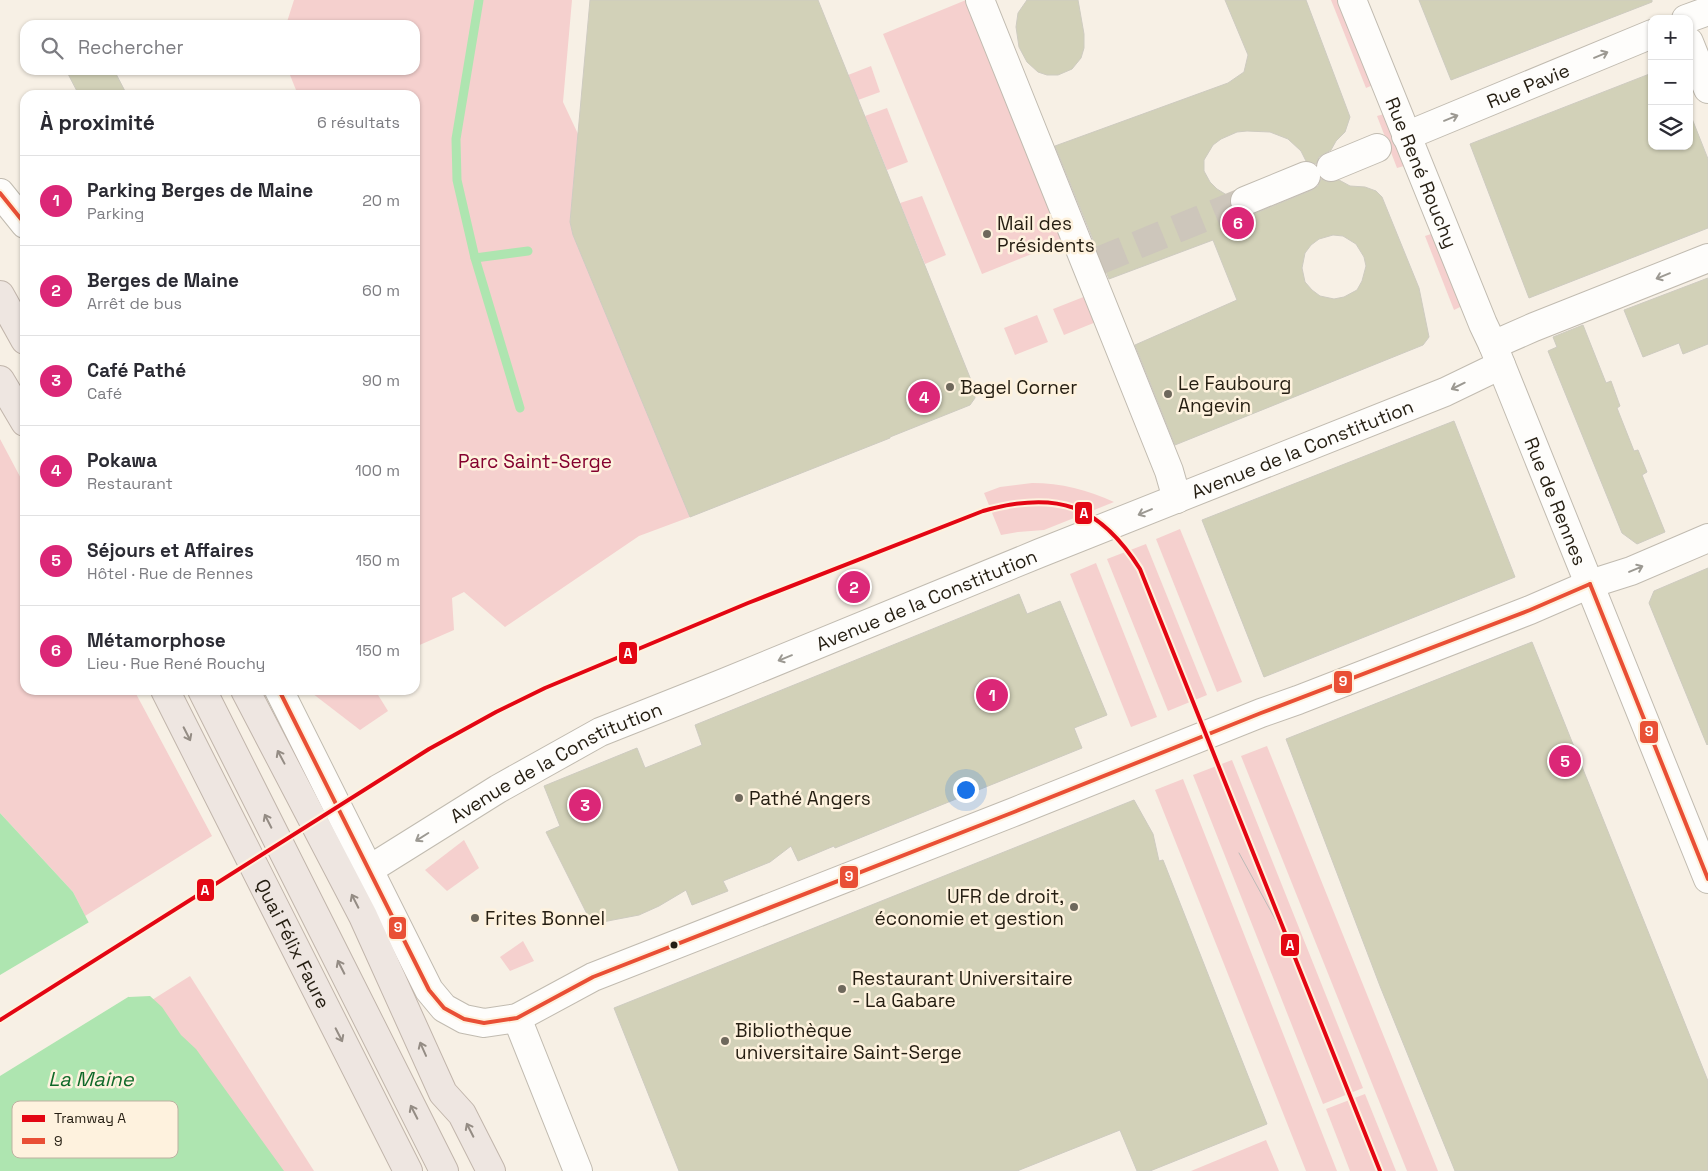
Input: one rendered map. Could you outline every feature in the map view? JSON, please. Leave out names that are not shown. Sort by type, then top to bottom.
[{"type":"highway","points":[[0,295],[20,330]]},
{"type":"highway","points":[[0,380],[20,414]]},
{"type":"highway","name":"Quai Félix Faure","points":[[167,695],[408,1171]]},
{"type":"highway","name":"Quai Félix Faure","points":[[205,695],[444,1171]]},
{"type":"highway","points":[[248,695],[363,916],[443,1094],[462,1114],[491,1171]]},
{"type":"highway","points":[[443,1094],[444,1171]]},
{"type":"street","points":[[980,0],[1092,263],[1169,471],[1177,499]]},
{"type":"street","name":"Rue René Rouchy","points":[[1352,0],[1497,355]]},
{"type":"street","points":[[1673,0],[1679,15]]},
{"type":"street","points":[[1693,16],[1708,11]]},
{"type":"street","name":"Rue Pavie","points":[[1406,136],[1648,36]]},
{"type":"street","points":[[1693,52],[1708,89]]},
{"type":"street","points":[[1245,201],[1377,148]]},
{"type":"street","points":[[0,193],[20,218]]},
{"type":"street","name":"Avenue de la Constitution","points":[[370,869],[498,790],[600,732],[1445,392],[1534,327],[1708,258]]},
{"type":"street","name":"Rue de Rennes","points":[[1497,355],[1708,879]]},
{"type":"street","points":[[282,695],[430,990],[444,1008],[464,1019],[484,1023],[517,1018],[593,977],[1261,713],[1530,610],[1590,584],[1631,572],[1708,538]]},
{"type":"street","points":[[517,1018],[578,1171]]},
{"type":"green space","name":"Parc Saint-Serge","points":[[294,0],[572,0],[563,102],[578,134],[570,222],[573,235],[690,517],[639,536],[505,627],[464,592],[452,598],[454,630],[420,645],[420,90],[296,90],[290,75],[420,75],[420,20],[288,20]]},
{"type":"green space","points":[[969,0],[1064,241],[982,274],[883,34]]},
{"type":"green space","points":[[1331,0],[1340,0],[1373,85],[1366,88]]},
{"type":"green space","points":[[871,66],[880,92],[858,100],[848,75]]},
{"type":"green space","points":[[887,108],[908,162],[887,170],[865,116]]},
{"type":"green space","points":[[1384,114],[1404,166],[1397,168],[1377,116]]},
{"type":"green space","points":[[922,196],[946,255],[925,264],[900,203]]},
{"type":"green space","points":[[1434,233],[1462,306],[1454,310],[1425,236]]},
{"type":"green space","points":[[1086,296],[1096,322],[1064,335],[1053,309]]},
{"type":"green space","points":[[1037,315],[1048,342],[1015,355],[1004,328]]},
{"type":"green space","points":[[0,439],[20,477],[20,695],[137,695],[212,836],[85,916],[73,892],[0,813]]},
{"type":"green space","points":[[1032,483],[1074,488],[1114,502],[1044,530],[1001,535],[984,493],[1000,487]]},
{"type":"green space","points":[[1180,529],[1242,682],[1217,692],[1156,539]]},
{"type":"green space","points":[[1146,544],[1207,695],[1168,711],[1107,559]]},
{"type":"green space","points":[[1096,563],[1157,717],[1131,727],[1070,574]]},
{"type":"green space","points":[[314,695],[378,695],[388,711],[360,730]]},
{"type":"green space","points":[[1267,746],[1438,1171],[1407,1171],[1241,756]]},
{"type":"green space","points":[[1232,760],[1363,1088],[1323,1104],[1193,775]]},
{"type":"green space","points":[[1183,779],[1337,1171],[1306,1171],[1155,790]]},
{"type":"green space","points":[[464,840],[479,868],[447,891],[425,870]]},
{"type":"green space","points":[[523,941],[534,961],[510,971],[500,957]]},
{"type":"green space","points":[[190,976],[314,1171],[199,1171],[178,1144],[178,1101],[145,1101],[95,1036]]},
{"type":"green space","points":[[1365,1094],[1396,1171],[1350,1171],[1326,1109]]},
{"type":"green space","points":[[1266,1140],[1279,1171],[1191,1171]]},
{"type":"water","name":"La Maine","points":[[0,813],[73,892],[125,993],[129,997],[150,996],[162,1007],[181,1035],[196,1049],[284,1171],[0,1171]]},
{"type":"pier","points":[[91,921],[127,991],[129,994],[133,994],[0,1076],[0,975]]},
{"type":"building","points":[[590,0],[818,0],[973,385],[975,398],[970,405],[690,517],[573,235],[570,222]]},
{"type":"building","points":[[1027,0],[1078,0],[1084,34],[1084,48],[1081,58],[1072,69],[1058,75],[1047,75],[1038,72],[1027,62],[1019,47],[1016,27],[1018,13]]},
{"type":"building","points":[[1225,0],[1306,0],[1350,117],[1345,132],[1336,141],[1331,150],[1319,157],[1316,164],[1306,161],[1301,151],[1288,139],[1270,132],[1237,132],[1221,139],[1213,145],[1204,160],[1204,171],[1210,182],[1230,197],[1231,207],[1236,214],[1243,216],[1251,215],[1312,190],[1318,186],[1321,179],[1329,182],[1339,180],[1350,186],[1365,187],[1376,191],[1382,197],[1419,288],[1429,337],[1423,345],[1175,445],[1135,345],[1237,300],[1213,240],[1109,279],[1055,146],[1228,83],[1244,72],[1248,55]],"holes":[[[1333,235],[1343,236],[1356,244],[1364,257],[1366,266],[1362,281],[1357,290],[1344,297],[1334,299],[1320,296],[1305,282],[1302,268],[1305,253],[1319,239]]]},
{"type":"building","points":[[1419,0],[1652,0],[1652,2],[1451,80]]},
{"type":"building","points":[[69,75],[117,75],[124,90],[76,90]]},
{"type":"building","points":[[1648,75],[1648,150],[1693,150],[1693,121],[1708,159],[1708,228],[1529,298],[1470,144]]},
{"type":"building","points":[[1708,278],[1708,344],[1683,354],[1679,343],[1643,357],[1624,310]]},
{"type":"building","points":[[1583,325],[1606,383],[1611,381],[1620,406],[1617,408],[1634,451],[1638,450],[1647,472],[1642,475],[1665,532],[1637,544],[1622,533],[1548,351],[1557,347],[1553,337]]},
{"type":"building","points":[[1454,421],[1515,577],[1264,677],[1202,520]]},
{"type":"building","points":[[1708,568],[1707,745],[1649,603],[1654,591]]},
{"type":"building","name":"Pathé Angers","points":[[1019,594],[1027,614],[1060,601],[1107,715],[1074,728],[1082,748],[835,848],[834,846],[798,861],[791,846],[770,862],[723,881],[728,891],[692,905],[686,890],[639,915],[592,924],[546,832],[560,826],[544,786],[637,748],[645,768],[702,745],[695,725]]},
{"type":"building","points":[[1532,642],[1708,1081],[1708,1171],[1455,1171],[1380,986],[1286,739]]},
{"type":"building","points":[[1134,800],[1153,834],[1159,861],[1163,860],[1267,1124],[1150,1171],[1137,1171],[1120,1130],[1017,1171],[679,1171],[614,1008]]},
{"type":"waterway","points":[[479,0],[456,139],[457,180],[475,258],[520,408]]},
{"type":"waterway","points":[[475,258],[528,251]]},
{"type":"tunnel","points":[[1098,261],[1245,201]]},
{"type":"tram line","name":"A","points":[[0,1020],[429,749],[496,712],[545,688],[748,603],[983,511],[1033,502],[1054,503],[1074,508],[1092,517],[1124,547],[1140,569],[1380,1171]]},
{"type":"tram line","points":[[1239,853],[1291,948]]},
{"type":"transit line","name":"9","points":[[0,193],[20,218]]},
{"type":"transit line","name":"9","points":[[1590,584],[1708,879]]},
{"type":"transit line","name":"9","points":[[282,695],[429,990],[444,1008],[464,1019],[484,1023],[517,1018],[593,977],[1261,713],[1530,610],[1590,584]]},
{"type":"place","name":"Métamorphose","points":[[1238,223]]},
{"type":"place","name":"Mail des Présidents","points":[[987,234]]},
{"type":"place","name":"Bagel Corner","points":[[950,387]]},
{"type":"place","name":"Le Faubourg Angevin","points":[[1168,394]]},
{"type":"place","name":"Pokawa","points":[[924,397]]},
{"type":"place","name":"Berges de Maine","points":[[854,587]]},
{"type":"place","name":"Parking Berges de Maine","points":[[992,695]]},
{"type":"place","name":"Séjours et Affaires","points":[[1565,761]]},
{"type":"place","name":"Pathé Angers","points":[[739,798]]},
{"type":"place","name":"Café Pathé","points":[[585,805]]},
{"type":"place","name":"UFR de droit, économie et gestion","points":[[1074,907]]},
{"type":"place","name":"Frites Bonnel","points":[[475,918]]},
{"type":"place","name":"Restaurant Universitaire - La Gabare","points":[[842,989]]},
{"type":"place","name":"Bibliothèque universitaire Saint-Serge","points":[[725,1041]]}]
